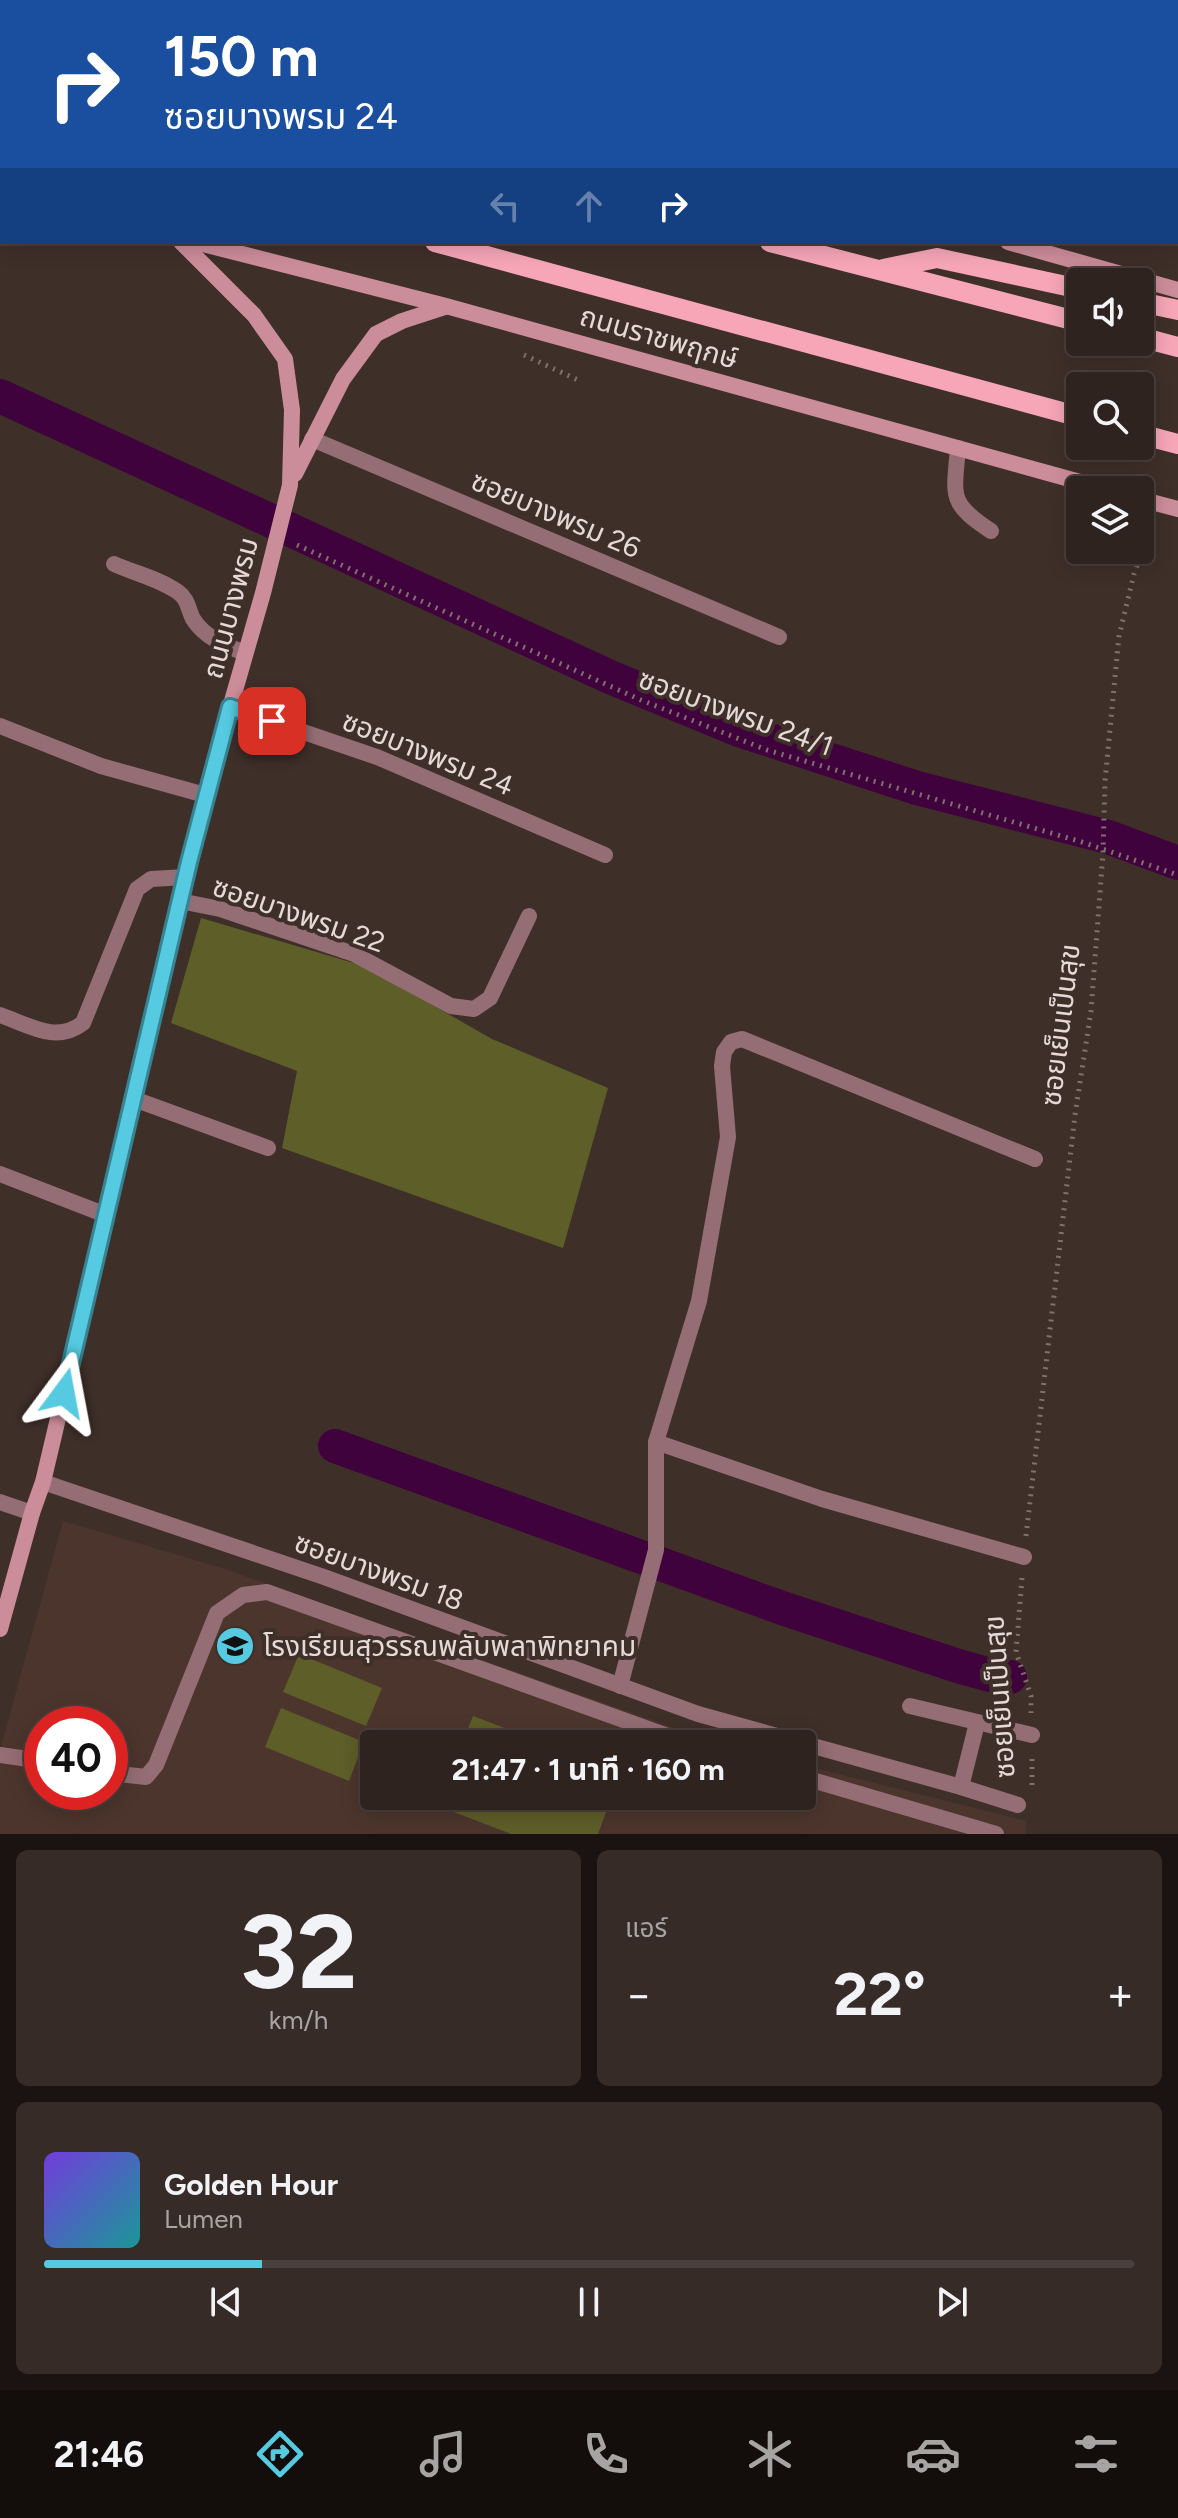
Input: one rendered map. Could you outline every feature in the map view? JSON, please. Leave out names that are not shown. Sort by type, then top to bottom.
[{"type":"main road","name":"ถนนราชพฤกษ์","points":[[442,244],[1066,413]]},
{"type":"main road","points":[[778,244],[1066,318]]},
{"type":"main road","points":[[875,270],[937,258],[1066,286]]},
{"type":"main road","points":[[1154,305],[1178,310]]},
{"type":"main road","points":[[1154,341],[1178,347]]},
{"type":"main road","points":[[1154,438],[1178,444]]},
{"type":"street","name":"ถนนบางพรม","points":[[183,244],[254,315],[285,359],[292,410],[290,485]]},
{"type":"street","name":"ถนนราชพฤกษ์","points":[[203,244],[446,306],[1066,478]]},
{"type":"street","points":[[1015,244],[1178,290]]},
{"type":"street","name":"ถนนบางพรม","points":[[0,1629],[43,1482],[205,795],[290,485],[343,379],[376,334],[402,321],[446,306]]},
{"type":"street","name":"ซอยบางพรม 26","points":[[312,439],[779,637]]},
{"type":"street","points":[[958,448],[957,499],[965,514],[991,531]]},
{"type":"street","points":[[1154,503],[1178,509]]},
{"type":"street","points":[[114,564],[177,592],[188,602],[193,619],[207,634],[222,645],[245,653]]},
{"type":"street","name":"ซอยบางพรม 24","points":[[230,707],[377,757],[605,855]]},
{"type":"street","points":[[0,726],[101,766],[205,795]]},
{"type":"street","points":[[0,1015],[56,1034],[70,1033],[83,1023],[137,889],[151,879],[186,877]]},
{"type":"street","name":"ซอยบางพรม 22","points":[[180,901],[220,909],[354,954],[451,1006],[474,1009],[490,998],[529,916]]},
{"type":"street","points":[[620,1686],[656,1550],[656,1442],[699,1301],[728,1137],[722,1066],[724,1052],[731,1042],[742,1039],[1035,1159]]},
{"type":"street","points":[[134,1099],[268,1148]]},
{"type":"street","points":[[0,1174],[106,1215]]},
{"type":"street","points":[[656,1442],[822,1499],[1024,1557]]},
{"type":"street","name":"ซอยบางพรม 18","points":[[43,1482],[324,1577],[698,1714],[1018,1805]]},
{"type":"street","points":[[0,1502],[32,1513]]},
{"type":"street","points":[[128,1775],[146,1777],[156,1765],[217,1613],[243,1595],[267,1592],[651,1730]]},
{"type":"street","points":[[910,1706],[1032,1735]]},
{"type":"street","points":[[961,1787],[977,1723]]},
{"type":"street","points":[[0,1755],[24,1758]]},
{"type":"street","points":[[816,1781],[996,1834]]},
{"type":"path","points":[[511,349],[578,380]]},
{"type":"path","name":"ซอยเย็นเป็นสุข","points":[[1032,1792],[1031,1696],[1016,1652],[1024,1557],[1075,1115],[1091,1011],[1104,847],[1105,781],[1119,636],[1134,574],[1159,504]]},
{"type":"path","name":"ซอยบางพรม 24/1","points":[[296,544],[641,700],[767,750],[1104,847],[1178,875]]},
{"type":"shaded area","points":[[201,918],[364,966],[492,1039],[608,1088],[563,1248],[282,1148],[297,1071],[171,1023]]},
{"type":"shaded area","name":"โรงเรียนสุวรรณพลับพลาพิทยาคม","points":[[63,1521],[222,1568],[680,1730],[360,1730],[360,1810],[816,1810],[816,1768],[1026,1821],[1025,1834],[0,1834],[0,1750]]},
{"type":"shaded area","points":[[299,1654],[382,1688],[366,1726],[283,1692]]},
{"type":"shaded area","points":[[281,1708],[360,1740],[360,1752],[349,1781],[265,1747]]},
{"type":"shaded area","points":[[473,1716],[510,1730],[468,1730]]},
{"type":"shaded area","points":[[448,1810],[607,1810],[598,1834],[511,1834]]},
{"type":"waterway","points":[[0,396],[610,677],[739,730],[917,788],[1108,837],[1178,863]]},
{"type":"waterway","points":[[335,1446],[782,1608],[958,1666],[1010,1677]]},
{"type":"place","name":"โรงเรียนสุวรรณพลับพลาพิทยาคม","points":[[235,1646]]},
{"type":"route","points":[[64,1393],[205,795],[230,707],[272,721]]}]
